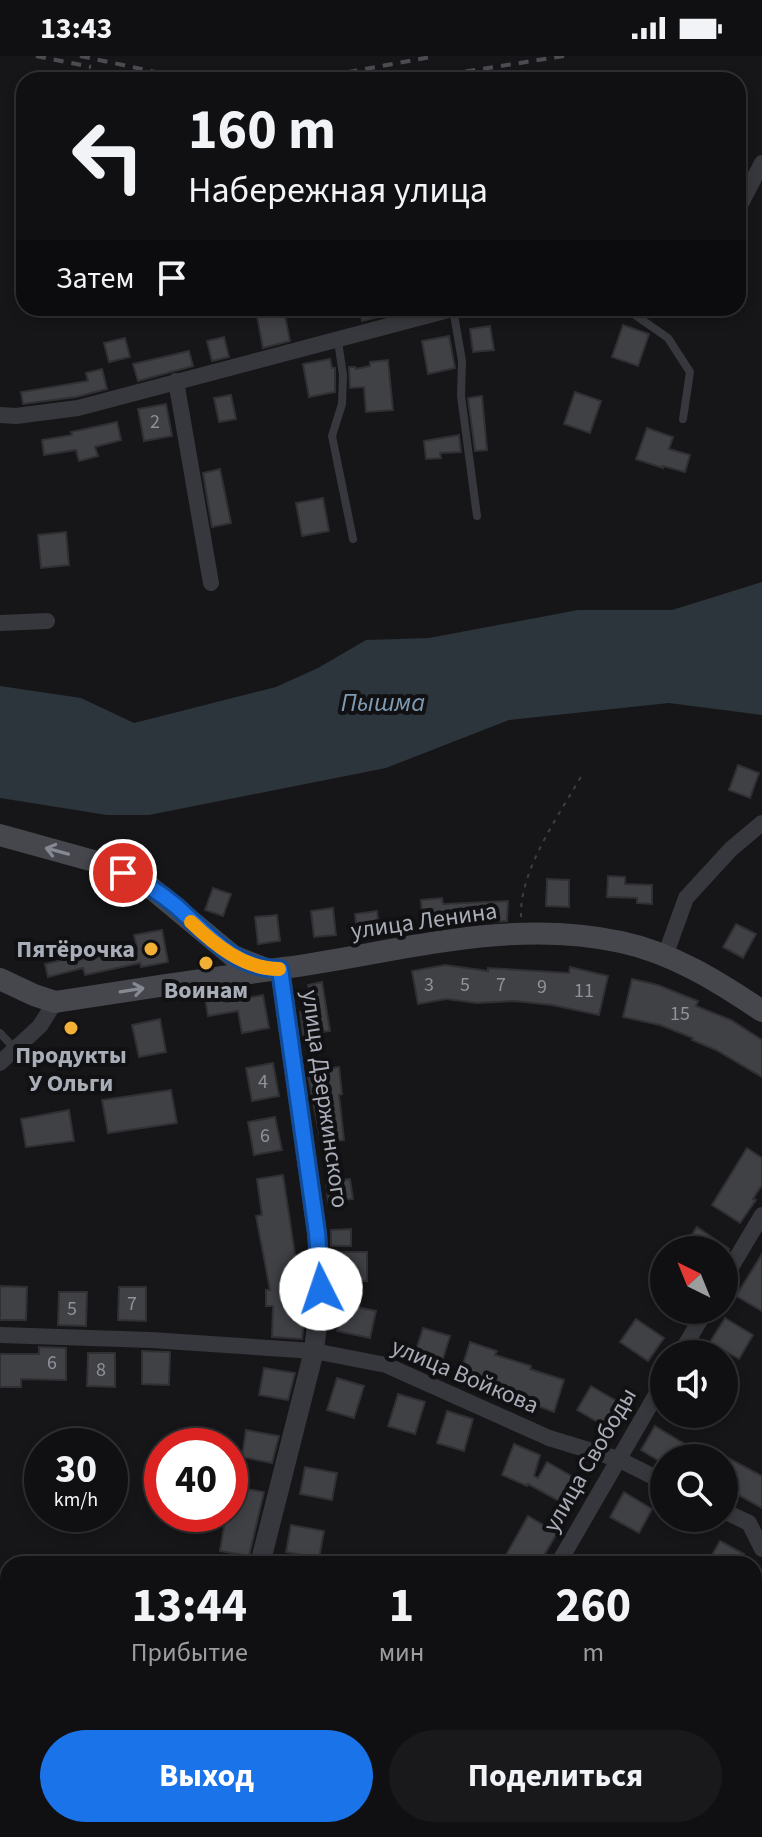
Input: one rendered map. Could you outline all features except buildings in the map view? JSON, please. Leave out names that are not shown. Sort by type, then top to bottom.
[{"type":"main road","points":[[0,835],[101,863],[144,882],[233,956],[274,969]]},
{"type":"main road","name":"улица Ленина","points":[[55,1002],[474,936],[557,934],[622,942],[665,956],[703,974],[762,1011]]},
{"type":"main road","points":[[0,979],[55,1002]]},
{"type":"street","points":[[746,194],[762,163]]},
{"type":"street","points":[[0,415],[16,416],[78,408],[427,316]]},
{"type":"street","points":[[176,381],[211,583]]},
{"type":"street","points":[[0,623],[47,621]]},
{"type":"street","points":[[665,956],[686,898],[731,849],[762,823]]},
{"type":"street","name":"улица Дзержинского","points":[[262,1556],[314,1351],[321,1289],[317,1233],[274,969]]},
{"type":"street","points":[[0,1063],[40,1026],[55,1002]]},
{"type":"street","points":[[738,1255],[762,1215]]},
{"type":"street","name":"улица Войкова","points":[[0,1335],[151,1340],[314,1351],[386,1365],[549,1438],[618,1459],[650,1475]]},
{"type":"street","name":"улица Свободы","points":[[563,1556],[650,1405]]},
{"type":"street","points":[[738,1518],[749,1523],[762,1549]]},
{"type":"lane","points":[[456,316],[462,361],[461,396],[477,516]]},
{"type":"lane","points":[[636,316],[668,338],[690,372],[683,419]]},
{"type":"lane","points":[[338,341],[343,375],[342,404],[332,436],[353,539]]},
{"type":"lane","points":[[0,1033],[14,1048]]},
{"type":"path","points":[[521,935],[520,907],[524,888],[541,849],[583,773]]},
{"type":"water","name":"Пышма","points":[[762,582],[762,715],[669,703],[509,720],[386,768],[149,815],[107,815],[0,798],[0,686],[81,698],[134,723],[276,687],[318,668],[366,640],[429,638],[578,610],[672,610]]},
{"type":"railway","points":[[36,56],[91,67]]},
{"type":"railway","points":[[80,56],[156,72]]},
{"type":"railway","points":[[349,72],[436,56]]},
{"type":"railway","points":[[463,72],[564,56]]},
{"type":"slow traffic","points":[[191,922],[233,956],[267,969],[279,969]]},
{"type":"place","name":"Пятёрочка","points":[[151,949]]},
{"type":"place","name":"Воинам","points":[[206,963]]},
{"type":"place","name":"Продукты У Ольги","points":[[71,1028]]},
{"type":"route","points":[[123,873],[144,882],[233,956],[267,969],[280,969],[317,1233],[321,1289]]}]
